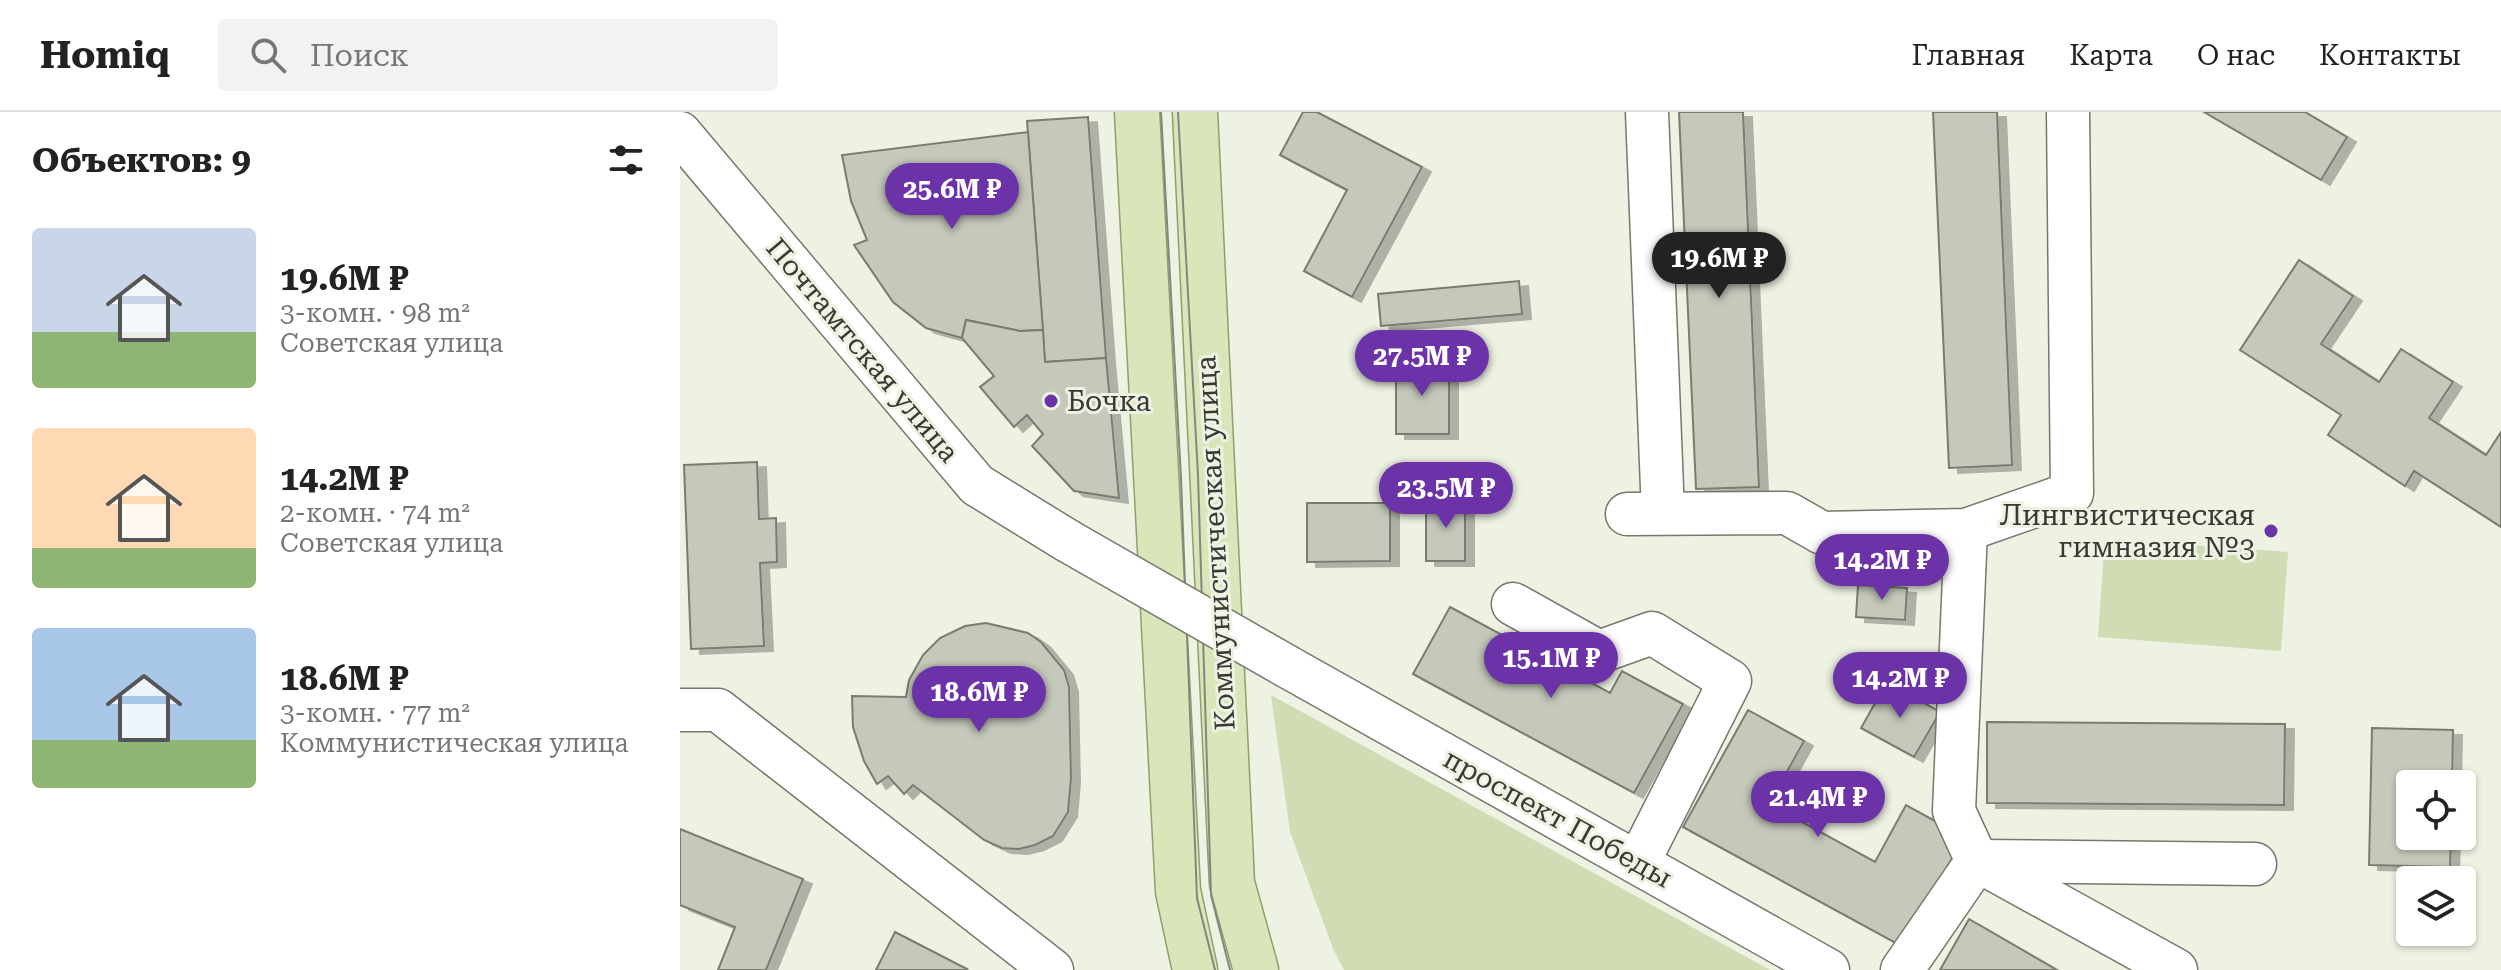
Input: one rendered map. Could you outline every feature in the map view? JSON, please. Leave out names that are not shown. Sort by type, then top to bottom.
[{"type":"main road","name":"Коммунистическая улица","points":[[1137,112],[1178,891],[1195,970]]},
{"type":"main road","name":"Коммунистическая улица","points":[[1195,112],[1232,883],[1256,970]]},
{"type":"street","points":[[1647,112],[1645,514],[1787,513],[1822,533],[1966,530],[2072,493],[2068,112]]},
{"type":"street","name":"Почтамтская улица","points":[[680,133],[977,485],[1288,667]]},
{"type":"street","points":[[1966,530],[1954,811],[1977,861],[2176,970]]},
{"type":"street","points":[[1513,604],[1599,652],[1652,633],[1730,681],[1638,863]]},
{"type":"street","name":"проспект Победы","points":[[1288,667],[1828,970]]},
{"type":"street","points":[[699,710],[1052,970]]},
{"type":"street","points":[[1977,861],[2255,864]]},
{"type":"street","points":[[1902,970],[1977,861]]},
{"type":"green space","points":[[2105,539],[2288,552],[2281,651],[2098,637]]},
{"type":"green space","points":[[1271,695],[1770,970],[1344,970],[1290,832]]},
{"type":"building","points":[[1303,112],[1317,112],[1422,167],[1352,297],[1304,271],[1347,190],[1280,155]]},
{"type":"building","points":[[1679,112],[1743,112],[1759,487],[1696,489]]},
{"type":"building","points":[[1933,112],[1997,112],[2012,465],[1949,468]]},
{"type":"building","points":[[2204,112],[2305,112],[2347,137],[2321,180]]},
{"type":"building","points":[[1088,117],[1106,358],[1045,362],[1027,121]]},
{"type":"building","points":[[1028,132],[1043,330],[1020,331],[966,320],[962,338],[926,328],[893,302],[854,245],[867,240],[851,201],[842,155]]},
{"type":"building","points":[[2299,260],[2353,296],[2321,344],[2379,382],[2401,349],[2453,382],[2429,418],[2486,455],[2501,432],[2501,527],[2414,471],[2405,486],[2328,435],[2341,415],[2240,350]]},
{"type":"building","points":[[1519,281],[1522,314],[1381,326],[1378,294]]},
{"type":"building","name":"Бочка","points":[[966,320],[1020,331],[1043,330],[1045,362],[1106,358],[1119,498],[1074,491],[1032,446],[1043,434],[1027,415],[1014,427],[980,387],[994,376],[962,338]]},
{"type":"building","points":[[1396,361],[1449,361],[1449,434],[1396,434]]},
{"type":"building","points":[[757,462],[759,519],[776,518],[777,562],[760,563],[764,646],[691,649],[684,465]]},
{"type":"building","points":[[1426,498],[1465,498],[1465,561],[1426,561]]},
{"type":"building","points":[[1307,503],[1390,503],[1390,561],[1307,562]]},
{"type":"building","points":[[1858,585],[1907,588],[1905,620],[1856,617]]},
{"type":"building","points":[[1450,607],[1610,693],[1622,671],[1683,704],[1634,793],[1413,674]]},
{"type":"building","points":[[986,623],[1028,633],[1041,642],[1064,670],[1069,687],[1071,778],[1068,812],[1053,836],[1019,849],[1002,848],[984,840],[913,785],[904,794],[888,776],[877,784],[864,761],[853,727],[852,696],[906,697],[909,680],[923,655],[940,638],[965,626]]},
{"type":"building","points":[[1887,682],[1940,712],[1914,757],[1861,728]]},
{"type":"building","points":[[1748,710],[1804,741],[1769,804],[1875,862],[1906,805],[1964,837],[1903,947],[1683,827]]},
{"type":"building","points":[[1987,722],[2285,724],[2284,805],[1987,803]]},
{"type":"building","points":[[2372,728],[2453,730],[2452,770],[2396,770],[2396,850],[2451,850],[2450,866],[2369,865]]},
{"type":"building","points":[[680,829],[803,879],[766,970],[718,970],[735,927],[680,905]]},
{"type":"building","points":[[1969,919],[2057,970],[1940,970]]},
{"type":"building","points":[[895,932],[967,969],[876,970]]},
{"type":"tram line","points":[[1161,112],[1181,478],[1197,898],[1215,970]]},
{"type":"tram line","points":[[1178,112],[1198,475],[1211,895],[1230,970]]},
{"type":"place","name":"Бочка","points":[[1051,401]]},
{"type":"place","name":"Лингвистическая гимназия №3","points":[[2271,531]]}]
